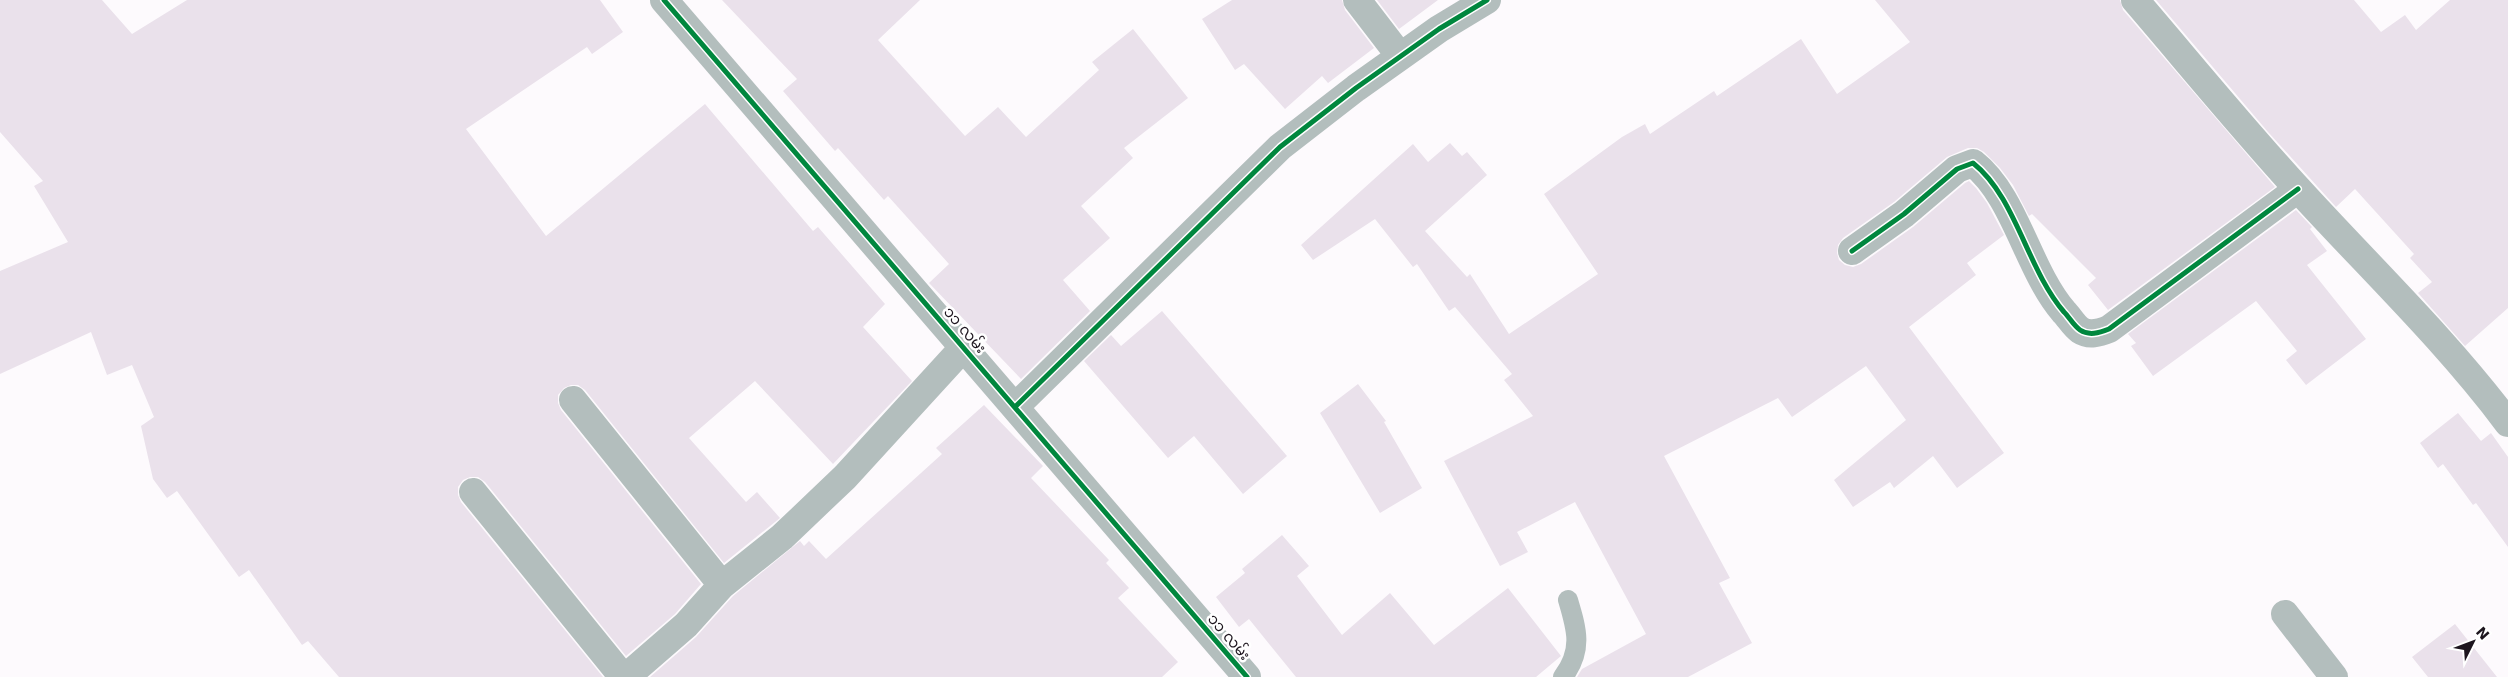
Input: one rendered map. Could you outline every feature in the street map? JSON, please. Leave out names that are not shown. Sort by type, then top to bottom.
[{"type":"street","name":"၁၁ လမ်း","points":[[664,0],[1247,677]]},
{"type":"street","points":[[1357,0],[1400,56]]},
{"type":"street","points":[[1014,407],[1280,147],[1400,56],[1453,9],[1487,0]]},
{"type":"street","points":[[2135,0],[2298,189],[2423,321],[2474,378],[2508,422]]},
{"type":"street","points":[[1852,251],[1904,214],[1957,170],[1973,163],[1986,173],[2015,220],[2032,263],[2059,306],[2080,330],[2095,334],[2109,329],[2298,189]]},
{"type":"street","points":[[473,492],[625,677],[686,625],[722,585],[782,537],[846,478],[964,348]]},
{"type":"street","points":[[573,400],[722,585]]},
{"type":"street","points":[[2284,614],[2334,677]]},
{"type":"lane","points":[[1562,677],[1572,665],[1578,635],[1568,600]]},
{"type":"building","points":[[0,0],[102,0],[132,34],[187,0],[600,0],[623,32],[592,54],[587,47],[466,129],[546,236],[705,104],[813,231],[818,227],[885,304],[863,327],[912,381],[833,464],[755,381],[689,438],[746,502],[757,492],[780,518],[724,563],[585,390],[578,385],[564,388],[558,395],[558,403],[561,410],[701,584],[675,614],[626,656],[485,482],[478,477],[470,477],[463,480],[458,487],[458,495],[461,502],[603,677],[339,677],[308,641],[302,645],[249,570],[239,577],[177,491],[167,498],[153,479],[141,426],[154,417],[132,365],[107,375],[91,332],[0,374],[0,271],[68,242],[34,186],[43,181],[0,132]]},
{"type":"building","points":[[722,0],[920,0],[878,40],[965,136],[998,107],[1026,137],[1099,70],[1092,62],[1133,29],[1188,98],[1124,148],[1133,158],[1081,206],[1110,238],[1063,280],[1090,311],[1021,379],[929,283],[949,264],[888,196],[884,200],[838,148],[835,151],[783,91],[797,79]]},
{"type":"building","points":[[1232,0],[1342,0],[1345,10],[1374,48],[1328,83],[1322,76],[1285,109],[1244,64],[1235,70],[1202,19]]},
{"type":"building","points":[[1377,0],[1438,0],[1399,29]]},
{"type":"building","points":[[1875,0],[2120,0],[2123,10],[2275,187],[2108,310],[2088,285],[2096,278],[2032,214],[2029,216],[2013,185],[1984,152],[1977,148],[1968,148],[1947,157],[1894,202],[1843,238],[1838,245],[1837,253],[1839,260],[1845,265],[1853,267],[1861,264],[1913,227],[1965,183],[1969,181],[1976,188],[1987,203],[2004,235],[1967,263],[1976,275],[1909,327],[2004,453],[1957,488],[1933,456],[1894,488],[1890,482],[1853,507],[1834,480],[1906,420],[1866,366],[1792,417],[1778,398],[1664,456],[1730,578],[1719,583],[1752,643],[1688,677],[1577,677],[1582,669],[1646,634],[1575,502],[1517,532],[1528,552],[1500,566],[1444,461],[1533,416],[1504,380],[1512,374],[1455,307],[1449,311],[1417,264],[1413,267],[1375,219],[1313,260],[1301,245],[1413,144],[1428,162],[1450,143],[1462,156],[1467,152],[1487,175],[1425,231],[1467,277],[1470,274],[1509,334],[1598,274],[1544,194],[1622,137],[1645,124],[1650,134],[1714,91],[1717,96],[1801,39],[1837,94],[1910,42]]},
{"type":"building","points":[[2156,0],[2354,0],[2381,32],[2405,15],[2416,30],[2450,0],[2508,0],[2508,308],[2465,346],[2418,293],[2432,282],[2410,258],[2414,254],[2355,189],[2336,207],[2268,132]]},
{"type":"building","points":[[2296,210],[2312,227],[2310,229],[2327,251],[2307,265],[2366,339],[2306,385],[2286,360],[2297,351],[2256,301],[2153,376],[2131,346],[2136,343],[2128,334]]},
{"type":"building","points":[[1162,311],[1287,456],[1243,494],[1194,436],[1168,458],[1084,361],[1111,335],[1121,346]]},
{"type":"building","points":[[1358,384],[1386,421],[1384,422],[1422,488],[1380,513],[1320,413]]},
{"type":"building","points":[[984,405],[1043,466],[1031,478],[1109,560],[1106,563],[1129,588],[1118,598],[1178,662],[1162,677],[650,677],[696,637],[733,596],[800,541],[804,546],[809,541],[826,559],[942,454],[936,448]]},
{"type":"building","points":[[2458,413],[2481,441],[2491,433],[2508,457],[2508,547],[2476,503],[2473,505],[2443,464],[2438,468],[2420,443]]},
{"type":"building","points":[[1282,535],[1309,566],[1297,576],[1342,635],[1390,593],[1434,645],[1508,588],[1561,656],[1536,677],[1296,677],[1249,619],[1239,627],[1216,597],[1245,573],[1242,569]]},
{"type":"building","points":[[2455,624],[2497,677],[2428,677],[2412,657]]},
{"type":"cycle path","points":[[664,0],[1247,677]]},
{"type":"cycle path","points":[[1015,407],[1280,147],[1356,88],[1439,29],[1487,0]]},
{"type":"cycle path","points":[[1852,251],[1904,214],[1957,169],[1973,163],[1988,177],[2000,195],[2051,295],[2083,332],[2102,332],[2109,329],[2298,189]]}]
